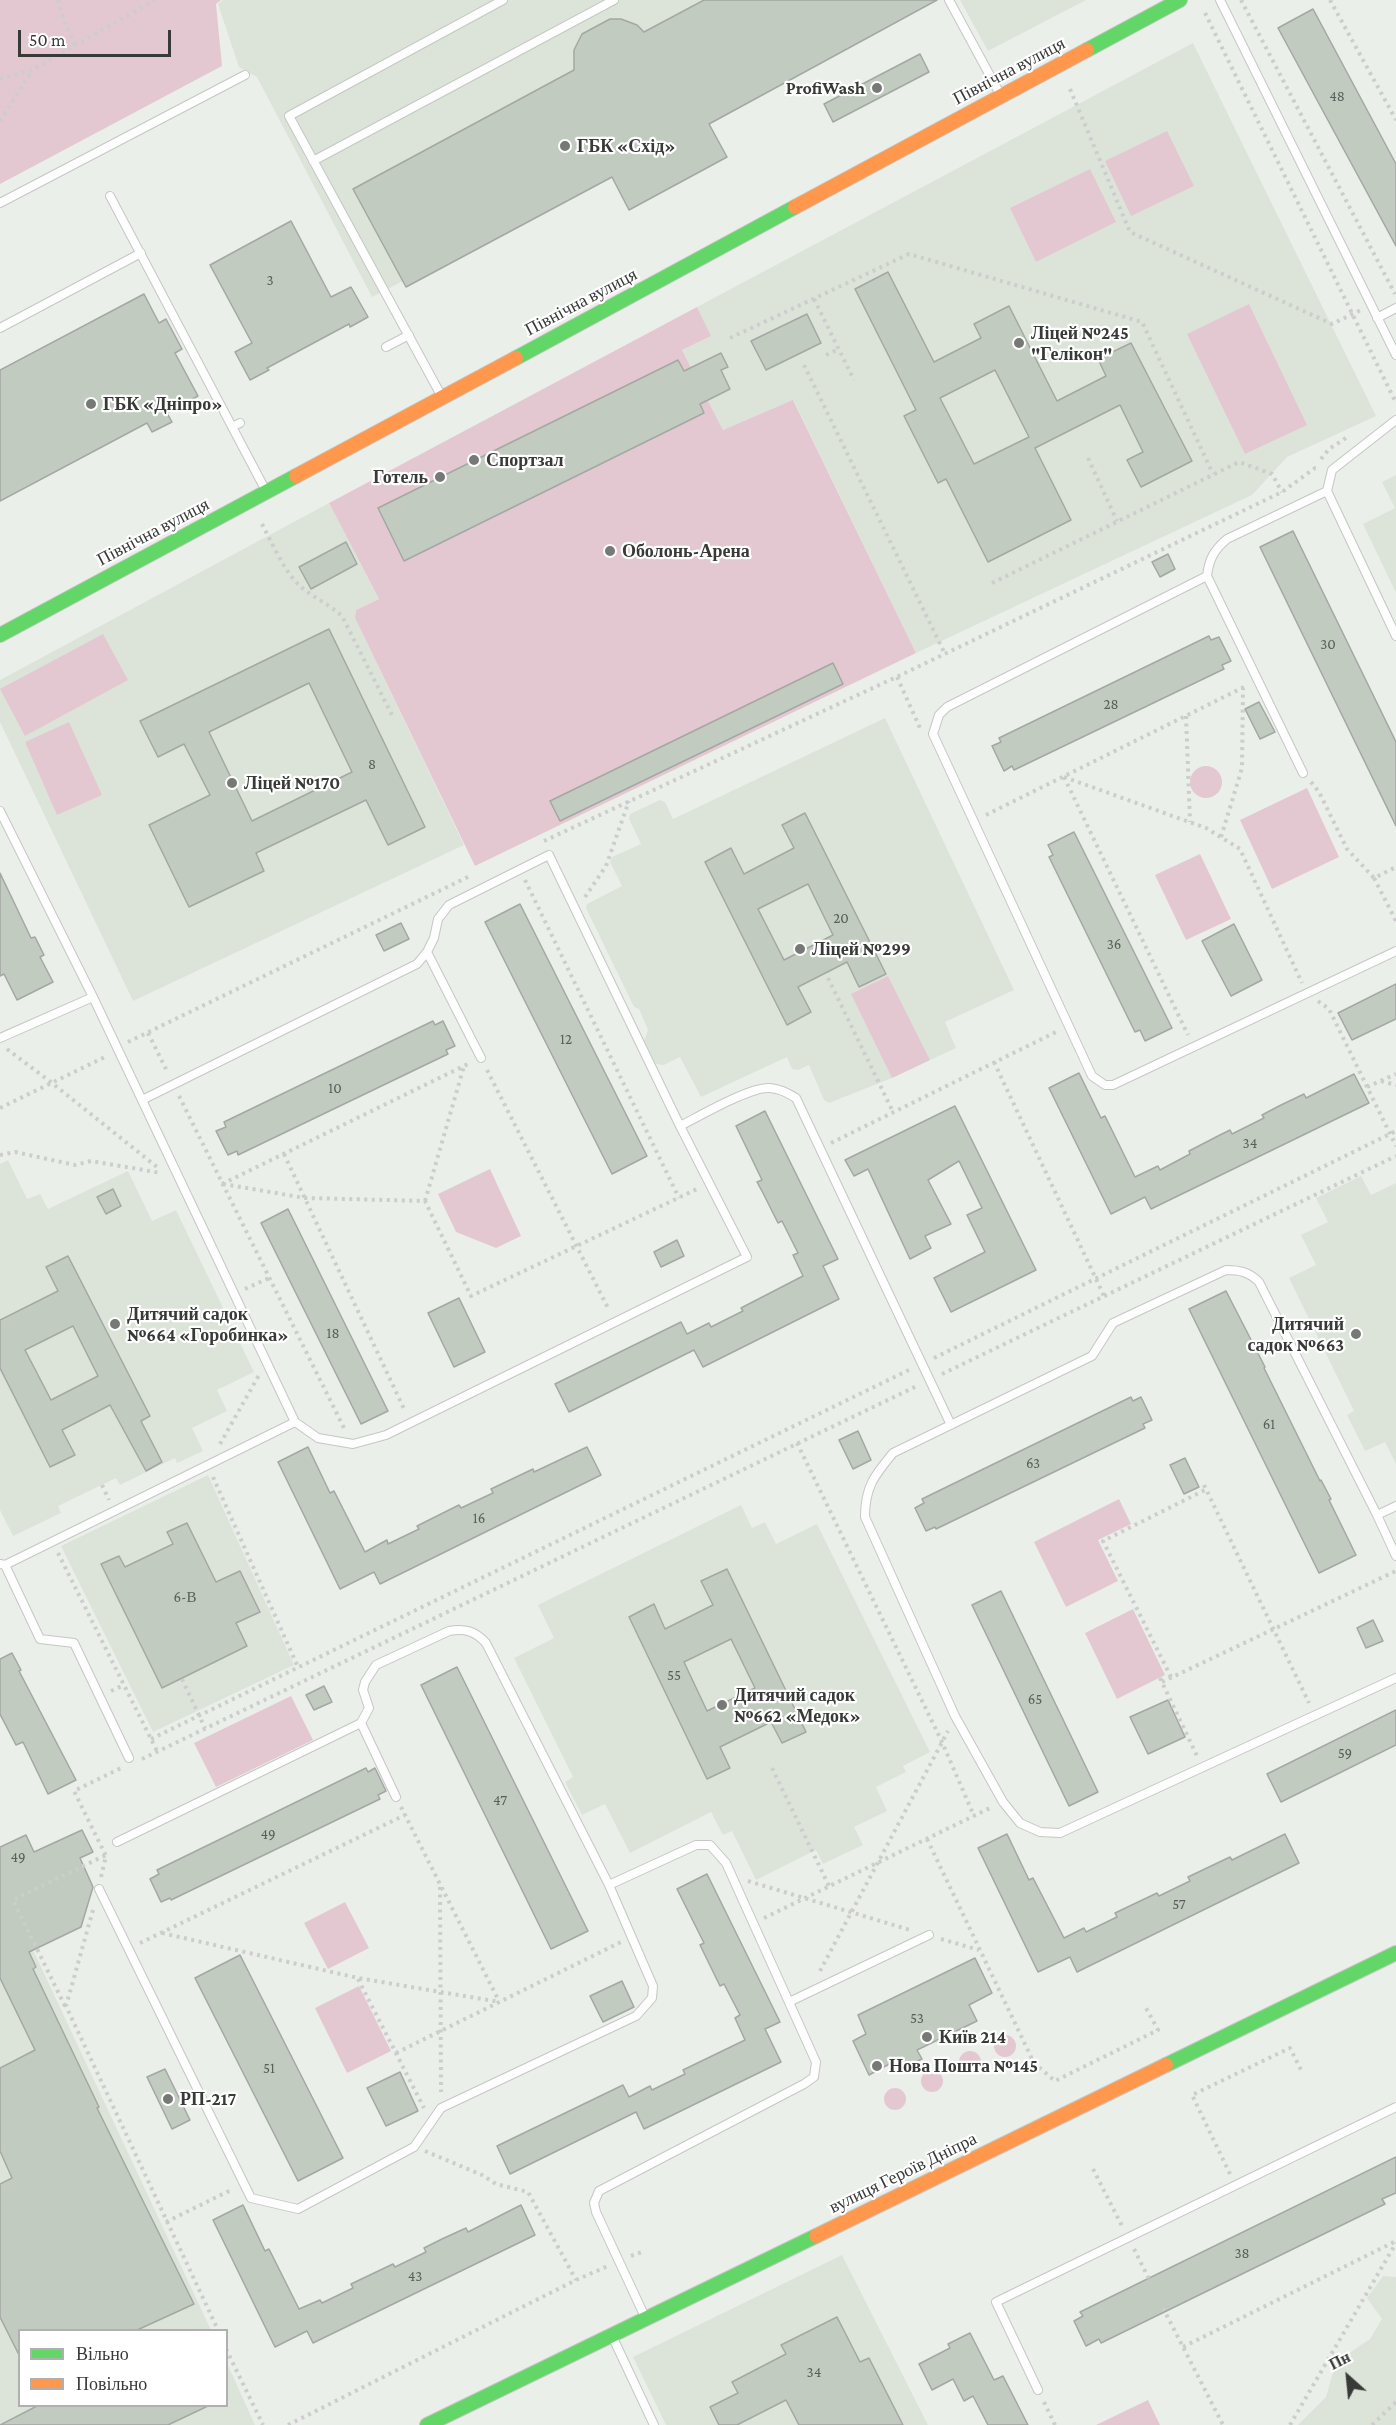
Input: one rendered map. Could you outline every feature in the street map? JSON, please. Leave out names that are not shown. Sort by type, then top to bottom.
[{"type":"street","name":"Північна вулиця","points":[[0,635],[1179,0]]},
{"type":"street","name":"вулиця Героїв Дніпра","points":[[427,2425],[1396,1953]]},
{"type":"lane","points":[[442,397],[289,116],[503,0]]},
{"type":"lane","points":[[313,161],[614,0]]},
{"type":"lane","points":[[949,0],[1001,96]]},
{"type":"lane","points":[[1220,0],[1396,355]]},
{"type":"lane","points":[[0,203],[245,75]]},
{"type":"lane","points":[[110,196],[236,425],[266,492]]},
{"type":"lane","points":[[0,328],[141,253]]},
{"type":"lane","points":[[1377,318],[1396,308]]},
{"type":"lane","points":[[386,347],[409,336]]},
{"type":"lane","points":[[1396,420],[1332,470],[1328,491],[1396,636]]},
{"type":"lane","points":[[1303,773],[1207,576],[1209,560],[1216,548],[1227,539],[1328,491]]},
{"type":"lane","points":[[1207,576],[947,707],[939,715],[933,734],[1092,1076],[1105,1085],[1113,1084],[1396,951]]},
{"type":"lane","points":[[0,811],[93,997],[116,1047],[295,1422],[318,1438],[352,1444],[386,1435],[747,1257],[680,1126],[549,855],[449,905],[438,919],[434,938],[427,952],[417,964],[142,1101]]},
{"type":"lane","points":[[427,952],[481,1058]]},
{"type":"lane","points":[[0,1038],[93,997]]},
{"type":"lane","points":[[680,1126],[754,1089],[768,1087],[784,1090],[796,1098],[951,1425]]},
{"type":"lane","points":[[1396,1556],[1259,1282],[1251,1274],[1239,1270],[1226,1270],[1113,1323],[1092,1356],[893,1453],[875,1474],[865,1496],[865,1518],[955,1716],[1003,1802],[1020,1822],[1040,1832],[1060,1833],[1396,1678]]},
{"type":"lane","points":[[130,1761],[74,1642],[40,1639],[3,1564],[295,1422]]},
{"type":"lane","points":[[1377,1515],[1396,1506]]},
{"type":"lane","points":[[99,1889],[251,2198],[298,2209],[414,2147],[441,2108],[636,2016],[652,1998],[653,1986],[633,1936],[609,1886],[486,1643],[470,1631],[460,1629],[449,1631],[376,1665],[365,1682],[363,1690],[369,1708],[360,1723],[117,1842]]},
{"type":"lane","points":[[360,1723],[396,1797]]},
{"type":"lane","points":[[609,1886],[696,1845],[710,1845],[718,1853],[730,1875],[816,2062],[814,2077],[765,2106],[599,2192],[594,2203],[596,2212],[646,2318]]},
{"type":"lane","points":[[789,2002],[929,1935]]},
{"type":"lane","points":[[1038,2390],[996,2302],[1396,2107]]},
{"type":"lane","points":[[611,2335],[654,2425]]},
{"type":"path","points":[[58,0],[75,46]]},
{"type":"path","points":[[0,79],[32,70],[154,0]]},
{"type":"path","points":[[1241,0],[1396,296]]},
{"type":"path","points":[[1330,0],[1396,120]]},
{"type":"path","points":[[1205,13],[1396,403]]},
{"type":"path","points":[[0,121],[32,70]]},
{"type":"path","points":[[1070,89],[1130,232],[1332,324],[1352,315]]},
{"type":"path","points":[[730,338],[909,254],[1142,322],[1213,474]]},
{"type":"path","points":[[814,299],[854,380]]},
{"type":"path","points":[[826,355],[839,349]]},
{"type":"path","points":[[804,365],[945,654]]},
{"type":"path","points":[[1088,458],[1117,521]]},
{"type":"path","points":[[992,583],[1239,462],[1272,474],[1282,492]]},
{"type":"path","points":[[534,846],[945,654],[1282,492],[1315,468],[1332,470]]},
{"type":"path","points":[[262,524],[295,581],[309,593],[329,604],[342,616],[394,719]]},
{"type":"path","points":[[974,821],[1257,681]]},
{"type":"path","points":[[1221,837],[1242,768],[1243,688]]},
{"type":"path","points":[[1186,716],[1190,822]]},
{"type":"path","points":[[1303,773],[1319,792],[1347,849],[1374,878],[1396,921]]},
{"type":"path","points":[[1064,777],[1206,828],[1240,849],[1306,993],[1329,1009],[1396,1146]]},
{"type":"path","points":[[1064,777],[1194,1046]]},
{"type":"path","points":[[576,910],[606,866],[629,801]]},
{"type":"path","points":[[1374,878],[1396,867]]},
{"type":"path","points":[[0,1108],[109,1055],[116,1047],[483,870]]},
{"type":"path","points":[[520,870],[679,1197]]},
{"type":"path","points":[[828,978],[893,1112]]},
{"type":"path","points":[[819,1148],[1068,1026]]},
{"type":"path","points":[[148,1033],[352,1444]]},
{"type":"path","points":[[0,1044],[166,1174],[91,1161],[75,1165],[15,1152],[0,1155]]},
{"type":"path","points":[[222,1184],[481,1058],[614,1321]]},
{"type":"path","points":[[994,1062],[1104,1296]]},
{"type":"path","points":[[464,1066],[425,1201],[471,1296],[709,1184]]},
{"type":"path","points":[[1367,1087],[1396,1074]]},
{"type":"path","points":[[1380,1081],[1396,1084]]},
{"type":"path","points":[[150,1738],[922,1364],[1396,1131]]},
{"type":"path","points":[[284,1154],[411,1423]]},
{"type":"path","points":[[140,1760],[1396,1156]]},
{"type":"path","points":[[222,1184],[305,1198],[425,1201]]},
{"type":"path","points":[[261,1371],[208,1465],[298,1667]]},
{"type":"path","points":[[797,1443],[942,1742],[974,1816]]},
{"type":"path","points":[[1171,1677],[1103,1541],[1205,1487],[1315,1716]]},
{"type":"path","points":[[53,1541],[157,1751]]},
{"type":"path","points":[[1203,1768],[1161,1680],[1396,1571]]},
{"type":"path","points":[[182,1678],[205,1728]]},
{"type":"path","points":[[808,1993],[955,1716]]},
{"type":"path","points":[[66,2006],[106,1856],[74,1791],[130,1761]]},
{"type":"path","points":[[772,1768],[829,1886]]},
{"type":"path","points":[[396,1797],[500,2002]]},
{"type":"path","points":[[753,1923],[1003,1802]]},
{"type":"path","points":[[128,1949],[405,1815]]},
{"type":"path","points":[[927,1839],[1034,2063],[1055,2081],[1158,2031],[1146,2008]]},
{"type":"path","points":[[106,1856],[13,1900],[66,2006],[217,2329]]},
{"type":"path","points":[[730,1875],[981,1951]]},
{"type":"path","points":[[440,1883],[441,2108]]},
{"type":"path","points":[[162,1933],[358,1978],[500,2002]]},
{"type":"path","points":[[396,2053],[633,1936]]},
{"type":"path","points":[[358,1978],[431,2122]]},
{"type":"path","points":[[1236,2186],[1192,2095],[1290,2048],[1301,2070]]},
{"type":"path","points":[[414,2147],[482,2175],[496,2184],[528,2192],[576,2280]]},
{"type":"path","points":[[166,2222],[244,2184]]},
{"type":"path","points":[[1183,2347],[1396,2242]]},
{"type":"path","points":[[1290,2425],[1396,2242]]},
{"type":"path","points":[[288,2425],[576,2280],[642,2252]]},
{"type":"path","points":[[1163,2308],[1223,2425]]},
{"type":"path","points":[[228,2353],[262,2425]]},
{"type":"path","points":[[1038,2390],[1055,2425]]},
{"type":"path","points":[[1372,2425],[1396,2402]]},
{"type":"shaded area","points":[[0,0],[221,0],[216,4],[222,66],[0,184]]},
{"type":"shaded area","points":[[223,0],[926,0],[928,4],[710,124],[727,157],[629,210],[611,177],[406,287],[403,281],[372,297],[257,77],[239,67],[218,4]]},
{"type":"shaded area","points":[[960,0],[1086,0],[988,51]]},
{"type":"shaded area","name":"Ліцей №245 \"Гелікон\"","points":[[1193,43],[1376,416],[1287,457],[1252,495],[916,653],[794,401],[723,430],[682,350],[710,336],[697,307]]},
{"type":"shaded area","points":[[1167,131],[1194,186],[1131,216],[1105,161]]},
{"type":"shaded area","points":[[1090,169],[1116,222],[1036,262],[1010,208]]},
{"type":"shaded area","points":[[1249,304],[1307,425],[1245,454],[1187,334]]},
{"type":"shaded area","name":"Оболонь-Арена","points":[[697,307],[711,336],[682,350],[723,430],[793,400],[916,653],[475,866],[355,618],[356,610],[379,599],[329,503]]},
{"type":"shaded area","points":[[1396,475],[1396,593],[1363,524],[1395,508],[1382,482]]},
{"type":"shaded area","name":"Ліцей №170","points":[[329,503],[379,599],[356,610],[355,618],[464,845],[133,1001],[0,722],[0,680]]},
{"type":"shaded area","points":[[103,634],[128,680],[25,736],[0,689]]},
{"type":"shaded area","name":"Ліцей №299","points":[[885,718],[1014,990],[945,1022],[956,1048],[892,1078],[829,1103],[824,1100],[809,1065],[798,1070],[792,1069],[787,1057],[701,1097],[680,1057],[664,1065],[656,1064],[644,1041],[648,1030],[639,1009],[634,1007],[586,908],[587,904],[622,886],[610,862],[612,857],[641,844],[629,819],[630,814],[660,800],[665,802],[673,819]]},
{"type":"shaded area","points":[[69,722],[102,795],[57,815],[25,742]]},
{"type":"shaded area","points":[[1206,766],[1218,770],[1222,782],[1218,794],[1206,798],[1194,794],[1190,782],[1194,770]]},
{"type":"shaded area","points":[[1307,788],[1339,857],[1272,889],[1240,820]]},
{"type":"shaded area","points":[[1200,854],[1231,919],[1186,940],[1155,875]]},
{"type":"shaded area","points":[[888,976],[930,1060],[892,1078],[851,994]]},
{"type":"shaded area","name":"Дитячий садок №664 «Горобинка»","points":[[8,1160],[27,1199],[40,1194],[48,1209],[128,1171],[152,1221],[176,1210],[254,1372],[217,1390],[227,1411],[192,1428],[203,1451],[177,1463],[175,1458],[120,1485],[116,1478],[58,1506],[61,1513],[13,1536],[0,1510],[0,1164]]},
{"type":"shaded area","points":[[490,1169],[521,1236],[496,1248],[456,1232],[438,1194]]},
{"type":"shaded area","name":"Дитячий садок №663","points":[[1361,1176],[1371,1195],[1396,1183],[1396,1464],[1385,1442],[1365,1451],[1347,1415],[1354,1411],[1289,1278],[1316,1265],[1301,1235],[1328,1222],[1316,1198]]},
{"type":"shaded area","points":[[208,1475],[294,1665],[153,1732],[61,1546]]},
{"type":"shaded area","points":[[1119,1499],[1131,1524],[1098,1540],[1118,1581],[1066,1607],[1034,1542]]},
{"type":"shaded area","name":"Дитячий садок №662 «Медок»","points":[[741,1505],[752,1528],[765,1522],[776,1544],[817,1524],[930,1752],[903,1766],[906,1772],[876,1787],[887,1811],[854,1827],[863,1845],[823,1864],[816,1850],[756,1880],[732,1831],[723,1835],[711,1812],[630,1853],[605,1804],[582,1815],[565,1782],[573,1777],[514,1658],[554,1638],[538,1605]]},
{"type":"shaded area","points":[[1133,1609],[1165,1675],[1117,1699],[1085,1633]]},
{"type":"shaded area","points":[[291,1696],[313,1740],[216,1787],[194,1743]]},
{"type":"shaded area","points":[[0,1894],[20,1922],[211,2329],[18,2329],[18,2407],[228,2407],[228,2365],[255,2425],[0,2425]]},
{"type":"shaded area","points":[[345,1902],[369,1948],[328,1969],[304,1923]]},
{"type":"shaded area","points":[[359,1986],[391,2051],[347,2073],[315,2008]]},
{"type":"shaded area","points":[[1005,2035],[1013,2038],[1016,2046],[1013,2054],[1005,2057],[997,2054],[994,2046],[997,2038]]},
{"type":"shaded area","points":[[970,2051],[978,2054],[981,2062],[978,2070],[970,2073],[962,2070],[959,2062],[962,2054]]},
{"type":"shaded area","points":[[932,2070],[940,2073],[943,2081],[940,2089],[932,2092],[924,2089],[921,2081],[924,2073]]},
{"type":"shaded area","points":[[895,2088],[903,2091],[906,2099],[903,2107],[895,2110],[887,2107],[884,2099],[887,2091]]},
{"type":"shaded area","points":[[842,2255],[928,2425],[666,2425],[633,2357]]},
{"type":"shaded area","points":[[1383,2276],[1396,2277],[1396,2425],[1298,2425],[1326,2397],[1336,2362],[1370,2339],[1382,2319],[1367,2298]]},
{"type":"shaded area","points":[[1148,2400],[1160,2425],[1096,2425]]},
{"type":"building","name":"ГБК «Схід»","points":[[704,0],[937,0],[709,124],[727,157],[629,210],[612,177],[406,287],[353,189],[574,70],[574,50],[582,34],[610,19],[621,19],[637,25],[644,32]]},
{"type":"building","points":[[1313,9],[1396,164],[1396,246],[1278,28]]},
{"type":"building","name":"ProfiWash","points":[[920,54],[929,72],[833,122],[824,104]]},
{"type":"building","points":[[291,221],[331,297],[351,287],[368,317],[350,327],[349,324],[267,368],[269,370],[250,380],[235,352],[252,343],[210,265]]},
{"type":"building","points":[[888,272],[934,362],[981,338],[974,324],[1009,306],[1057,401],[1106,376],[1098,359],[1131,343],[1192,461],[1141,487],[1127,460],[1143,452],[1120,405],[1035,448],[1071,520],[988,562],[946,479],[938,483],[904,416],[916,410],[855,289]],"holes":[[[995,370],[1029,437],[974,464],[940,398]]]},
{"type":"building","name":"ГБК «Дніпро»","points":[[144,294],[159,323],[166,319],[182,349],[175,353],[198,396],[167,413],[172,422],[152,432],[147,423],[0,501],[0,370]]},
{"type":"building","points":[[807,314],[821,343],[766,370],[751,341]]},
{"type":"building","points":[[721,353],[728,367],[721,370],[730,389],[700,404],[704,413],[404,561],[378,508],[678,360],[684,371]]},
{"type":"building","points":[[1293,531],[1396,742],[1396,826],[1260,547]]},
{"type":"building","points":[[346,542],[357,564],[311,589],[299,567]]},
{"type":"building","points":[[1168,554],[1175,569],[1160,577],[1152,562]]},
{"type":"building","points":[[329,629],[425,827],[388,845],[366,800],[256,853],[264,871],[189,907],[149,825],[210,795],[184,744],[158,757],[140,721]],"holes":[[[309,683],[352,772],[252,821],[209,732]]]},
{"type":"building","points":[[1209,636],[1211,640],[1219,637],[1231,661],[1222,665],[1224,669],[1014,770],[1012,766],[1004,771],[992,746],[1001,742],[999,738]]},
{"type":"building","points":[[833,663],[843,684],[560,821],[550,801]]},
{"type":"building","points":[[1259,702],[1275,732],[1260,739],[1245,709]]},
{"type":"building","points":[[805,813],[886,974],[859,987],[847,962],[798,987],[811,1012],[787,1025],[705,862],[731,848],[744,874],[794,848],[782,825]],"holes":[[[808,884],[833,935],[784,960],[758,909]]]},
{"type":"building","points":[[1074,832],[1172,1028],[1145,1041],[1140,1030],[1135,1032],[1049,857],[1053,855],[1048,845]]},
{"type":"building","points":[[0,873],[31,938],[35,937],[44,955],[40,957],[53,982],[17,1000],[4,974],[0,976]]},
{"type":"building","points":[[520,904],[647,1156],[612,1174],[485,922]]},
{"type":"building","points":[[401,923],[409,939],[384,951],[376,935]]},
{"type":"building","points":[[1234,924],[1262,980],[1231,996],[1202,941]]},
{"type":"building","points":[[1396,984],[1396,1019],[1352,1040],[1338,1013]]},
{"type":"building","points":[[433,1021],[435,1025],[443,1021],[455,1046],[446,1050],[448,1054],[238,1155],[237,1151],[228,1155],[216,1131],[226,1127],[224,1122]]},
{"type":"building","points":[[1079,1073],[1101,1118],[1105,1116],[1135,1177],[1158,1166],[1160,1170],[1190,1154],[1189,1151],[1230,1130],[1232,1134],[1264,1118],[1262,1115],[1279,1106],[1304,1094],[1306,1098],[1354,1074],[1369,1103],[1151,1209],[1145,1197],[1111,1214],[1049,1088]]},
{"type":"building","points":[[955,1106],[1036,1270],[951,1312],[934,1278],[985,1252],[967,1215],[982,1208],[959,1161],[928,1180],[951,1224],[925,1236],[931,1248],[910,1259],[868,1169],[854,1176],[845,1160]]},
{"type":"building","points":[[765,1111],[838,1259],[823,1266],[839,1299],[703,1367],[694,1350],[569,1412],[555,1384],[681,1322],[687,1334],[709,1323],[711,1327],[743,1311],[741,1308],[803,1276],[793,1255],[798,1253],[782,1221],[778,1223],[757,1182],[762,1180],[736,1126]]},
{"type":"building","points":[[113,1189],[121,1206],[106,1214],[97,1197]]},
{"type":"building","points":[[288,1209],[388,1411],[361,1424],[261,1223]]},
{"type":"building","points":[[677,1240],[684,1256],[661,1267],[654,1252]]},
{"type":"building","points":[[68,1256],[150,1416],[141,1421],[162,1462],[146,1471],[110,1405],[62,1430],[75,1455],[50,1467],[0,1368],[0,1320],[58,1291],[46,1267]],"holes":[[[73,1326],[98,1376],[51,1400],[25,1350]]]},
{"type":"building","points":[[1226,1291],[1331,1499],[1329,1500],[1356,1555],[1319,1573],[1189,1309]]},
{"type":"building","points":[[459,1298],[485,1352],[454,1367],[428,1313]]},
{"type":"building","points":[[1131,1397],[1133,1401],[1141,1397],[1152,1420],[1143,1424],[1145,1428],[936,1529],[935,1527],[926,1531],[915,1508],[924,1503],[922,1499]]},
{"type":"building","points":[[858,1431],[871,1460],[853,1469],[839,1440]]},
{"type":"building","points":[[308,1447],[330,1493],[334,1491],[365,1552],[387,1540],[388,1544],[419,1529],[417,1526],[459,1505],[461,1508],[493,1493],[491,1489],[533,1469],[534,1472],[587,1447],[601,1475],[380,1584],[374,1572],[340,1589],[278,1462]]},
{"type":"building","points":[[1185,1458],[1199,1487],[1184,1494],[1170,1465]]},
{"type":"building","points":[[187,1523],[216,1582],[240,1571],[260,1612],[236,1623],[247,1646],[162,1688],[101,1564],[119,1556],[125,1567],[173,1544],[167,1532]]},
{"type":"building","points":[[727,1569],[806,1732],[782,1743],[771,1722],[720,1747],[730,1768],[707,1779],[629,1617],[654,1604],[665,1629],[713,1605],[701,1581]],"holes":[[[731,1639],[755,1688],[707,1711],[684,1662]]]},
{"type":"building","points":[[1001,1591],[1098,1792],[1069,1806],[972,1605]]},
{"type":"building","points":[[1373,1620],[1383,1641],[1366,1648],[1357,1628]]},
{"type":"building","points":[[12,1653],[21,1670],[19,1671],[76,1780],[48,1794],[23,1742],[16,1745],[0,1714],[0,1659]]},
{"type":"building","points":[[457,1667],[588,1931],[551,1949],[421,1685]]},
{"type":"building","points":[[324,1686],[332,1702],[314,1710],[306,1695]]},
{"type":"building","points":[[1168,1700],[1185,1737],[1148,1754],[1130,1717]]},
{"type":"building","points":[[1396,1710],[1396,1745],[1281,1802],[1267,1774]]},
{"type":"building","points":[[366,1768],[368,1772],[375,1768],[386,1791],[378,1795],[380,1799],[171,1900],[170,1898],[161,1902],[150,1879],[159,1874],[157,1870]]},
{"type":"building","points":[[82,1830],[93,1852],[80,1858],[93,1887],[81,1927],[29,1952],[36,1967],[33,1969],[99,2107],[97,2108],[194,2304],[139,2329],[18,2329],[18,2353],[0,2317],[0,2184],[12,2178],[0,2151],[0,2068],[35,2050],[0,1978],[0,1847],[26,1835],[34,1852]]},
{"type":"building","points":[[1007,1834],[1029,1880],[1033,1878],[1064,1938],[1084,1928],[1086,1932],[1117,1917],[1115,1913],[1157,1893],[1159,1896],[1190,1881],[1188,1877],[1230,1857],[1232,1860],[1285,1834],[1299,1863],[1077,1972],[1070,1957],[1038,1972],[978,1848]]},
{"type":"building","points":[[707,1874],[780,2022],[765,2029],[781,2062],[644,2129],[636,2112],[510,2174],[497,2146],[623,2085],[629,2097],[650,2086],[652,2090],[685,2074],[683,2070],[745,2040],[735,2018],[740,2015],[724,1984],[720,1986],[700,1945],[704,1943],[677,1889]]},
{"type":"building","points":[[240,1955],[343,2158],[298,2181],[195,1978]]},
{"type":"building","points":[[975,1958],[992,1993],[969,2005],[977,2021],[917,2050],[922,2059],[897,2071],[893,2062],[869,2075],[853,2041],[866,2034],[858,2015]]},
{"type":"building","points":[[622,1981],[634,2007],[603,2022],[590,1996]]},
{"type":"building","name":"РП-217","points":[[165,2069],[190,2120],[172,2129],[147,2077]]},
{"type":"building","points":[[400,2072],[418,2111],[386,2126],[367,2088]]},
{"type":"building","points":[[1396,2157],[1396,2193],[1382,2199],[1385,2204],[1101,2343],[1099,2339],[1086,2346],[1074,2321],[1083,2316],[1080,2312]]},
{"type":"building","points":[[243,2205],[265,2251],[269,2249],[299,2309],[320,2300],[322,2303],[353,2288],[351,2284],[393,2264],[395,2267],[426,2252],[424,2248],[442,2239],[466,2228],[468,2232],[521,2205],[535,2235],[313,2343],[307,2331],[275,2347],[213,2220]]},
{"type":"building","points":[[837,2317],[860,2362],[869,2358],[903,2425],[799,2425],[786,2400],[737,2425],[719,2425],[710,2407],[738,2393],[732,2382],[786,2354],[781,2345]]},
{"type":"building","points":[[970,2333],[994,2380],[1003,2376],[1028,2425],[988,2425],[973,2396],[964,2401],[953,2379],[932,2390],[919,2364],[950,2348],[948,2344]]},
{"type":"building","points":[[35,2407],[206,2407],[168,2425],[0,2425]]},
{"type":"traffic: fast","points":[[1087,50],[1180,0]]},
{"type":"traffic: fast","points":[[516,358],[795,207]]},
{"type":"traffic: fast","points":[[0,635],[296,476]]},
{"type":"traffic: fast","points":[[1166,2065],[1396,1953]]},
{"type":"traffic: fast","points":[[427,2425],[816,2236]]},
{"type":"traffic: slow","points":[[795,207],[1087,50]]},
{"type":"traffic: slow","points":[[296,476],[516,358]]},
{"type":"traffic: slow","points":[[816,2236],[1166,2065]]},
{"type":"place","name":"ProfiWash","points":[[877,88]]},
{"type":"place","name":"ГБК «Схід»","points":[[565,146]]},
{"type":"place","name":"Ліцей №245 \"Гелікон\"","points":[[1019,343]]},
{"type":"place","name":"ГБК «Дніпро»","points":[[91,404]]},
{"type":"place","name":"Спортзал","points":[[474,460]]},
{"type":"place","name":"Готель","points":[[440,477]]},
{"type":"place","name":"Оболонь-Арена","points":[[610,551]]},
{"type":"place","name":"Ліцей №170","points":[[232,783]]},
{"type":"place","name":"Ліцей №299","points":[[800,949]]},
{"type":"place","name":"Дитячий садок №664 «Горобинка»","points":[[115,1324]]},
{"type":"place","name":"Дитячий садок №663","points":[[1356,1334]]},
{"type":"place","name":"Дитячий садок №662 «Медок»","points":[[722,1705]]},
{"type":"place","name":"Київ 214","points":[[927,2037]]},
{"type":"place","name":"Нова Пошта №145","points":[[877,2066]]},
{"type":"place","name":"РП-217","points":[[168,2099]]}]
